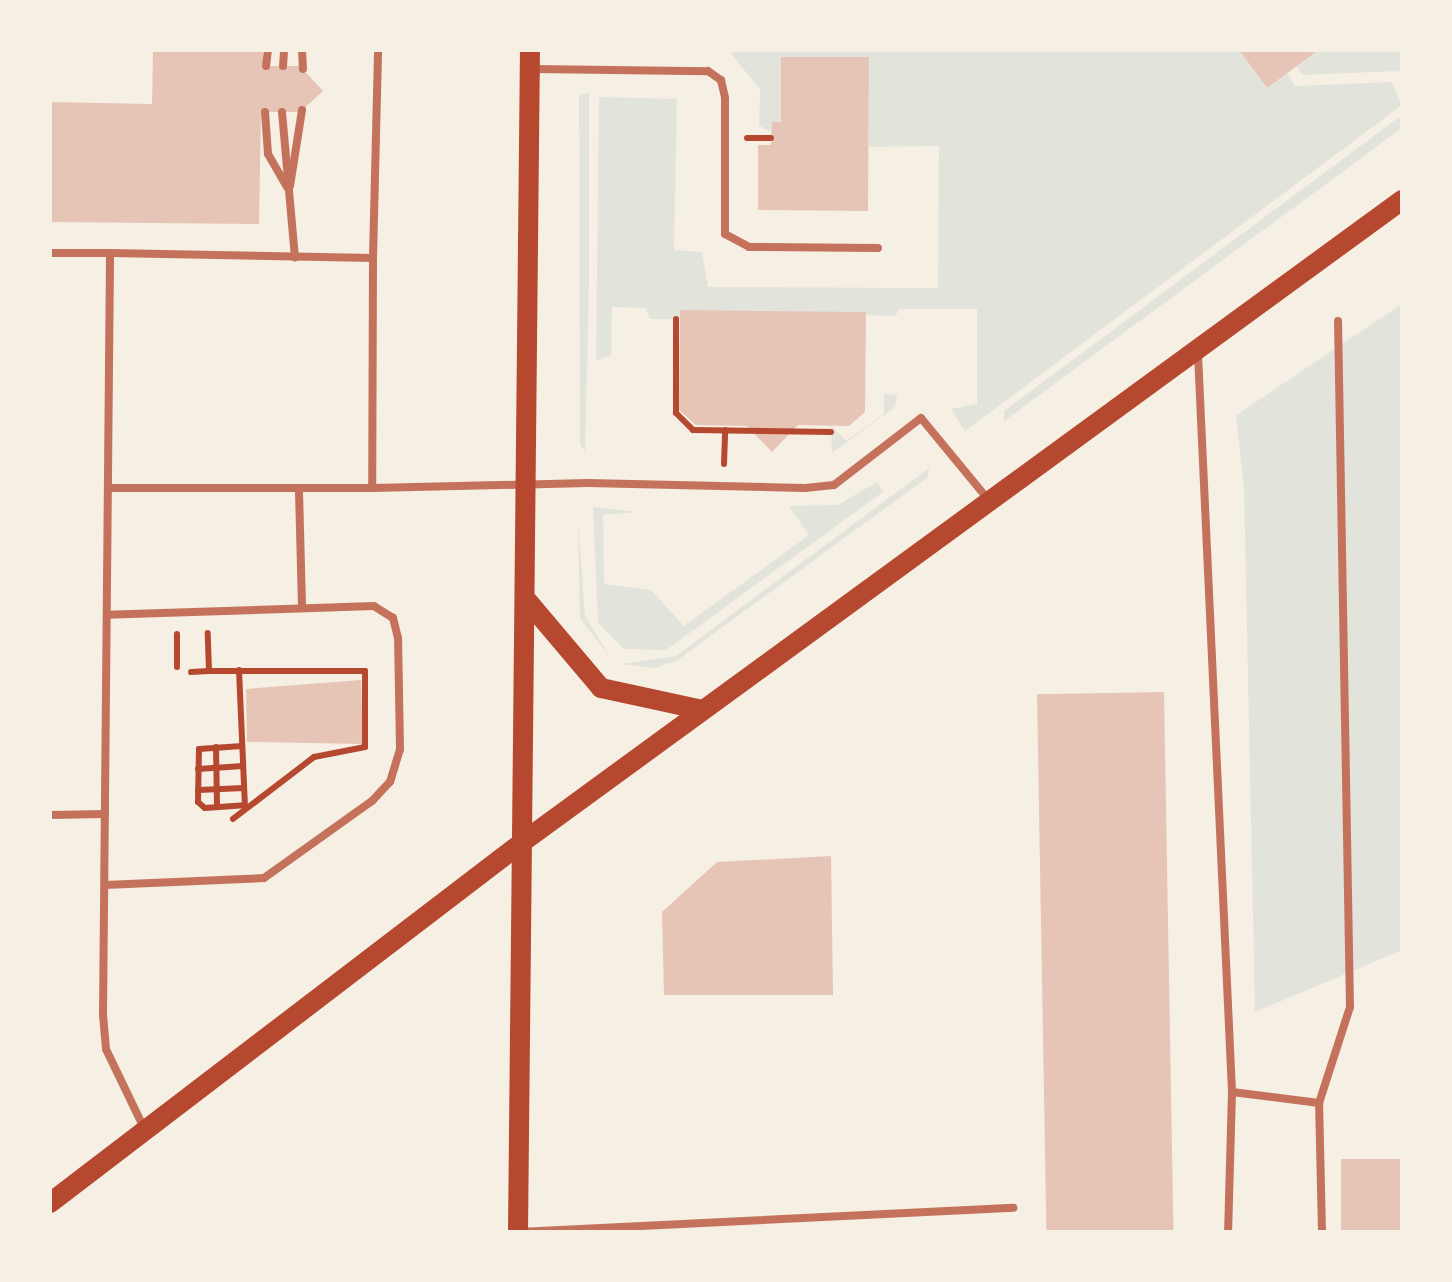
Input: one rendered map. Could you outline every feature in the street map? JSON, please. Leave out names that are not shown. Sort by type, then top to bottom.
[{"type":"main road","points":[[518,1232],[530,59]]},
{"type":"main road","points":[[50,1203],[524,841],[1402,200]]},
{"type":"main road","points":[[525,598],[602,688],[704,710]]},
{"type":"lane","points":[[266,66],[268,50]]},
{"type":"lane","points":[[283,66],[284,50]]},
{"type":"lane","points":[[302,50],[303,69]]},
{"type":"lane","points":[[372,488],[378,50]]},
{"type":"lane","points":[[530,59],[708,71],[721,80],[725,98],[724,214],[733,242],[878,248]]},
{"type":"lane","points":[[289,191],[302,145],[302,110]]},
{"type":"lane","points":[[265,112],[268,154],[289,191]]},
{"type":"lane","points":[[282,112],[295,256]]},
{"type":"lane","points":[[50,252],[373,258]]},
{"type":"lane","points":[[110,253],[106,1049],[145,1130]]},
{"type":"lane","points":[[1322,1232],[1319,1104],[1350,1007],[1338,321]]},
{"type":"lane","points":[[1198,350],[1232,1092],[1228,1232]]},
{"type":"lane","points":[[108,488],[299,490],[524,483],[834,484],[921,418],[990,502]]},
{"type":"lane","points":[[299,490],[302,608]]},
{"type":"lane","points":[[104,885],[264,878],[390,782],[400,750],[393,618],[374,606],[107,615]]},
{"type":"lane","points":[[50,815],[105,814]]},
{"type":"lane","points":[[1232,1092],[1319,1104]]},
{"type":"lane","points":[[518,1232],[1013,1208]]},
{"type":"lane","points":[[738,1232],[739,1221]]},
{"type":"path","points":[[676,319],[676,413],[694,430],[831,432]]},
{"type":"path","points":[[724,486],[726,430]]},
{"type":"path","points":[[176,612],[177,667]]},
{"type":"path","points":[[207,612],[209,671]]},
{"type":"path","points":[[239,670],[245,808]]},
{"type":"path","points":[[191,672],[366,671],[366,747],[314,757],[232,819]]},
{"type":"path","points":[[242,746],[199,749],[198,790],[200,806],[245,808]]},
{"type":"path","points":[[216,747],[217,807]]},
{"type":"path","points":[[198,768],[243,766]]},
{"type":"path","points":[[198,790],[244,788]]},
{"type":"shaded area","points":[[728,50],[1239,50],[1267,88],[1287,73],[1295,86],[1392,82],[1402,105],[965,431],[951,409],[977,404],[977,309],[900,309],[895,316],[681,310],[680,319],[650,319],[646,308],[612,307],[611,356],[596,360],[599,97],[677,99],[674,250],[702,252],[708,287],[938,288],[939,146],[869,147],[869,57],[781,57],[781,122],[772,122],[771,131],[759,126],[760,89]]},
{"type":"shaded area","points":[[1319,50],[1402,50],[1402,76],[1397,71],[1302,75],[1297,67]]},
{"type":"shaded area","points":[[589,92],[585,451],[580,445],[579,96]]},
{"type":"shaded area","points":[[1402,115],[1402,128],[1004,421],[1004,411]]},
{"type":"shaded area","points":[[1402,304],[1402,950],[1255,1012],[1244,488],[1236,415]]},
{"type":"shaded area","points":[[884,394],[897,395],[895,407],[832,453],[831,425],[846,441],[884,414]]},
{"type":"shaded area","points":[[929,468],[928,477],[676,661],[655,668],[621,664],[676,656]]},
{"type":"shaded area","points":[[877,482],[883,492],[666,650],[624,649],[598,623],[593,507],[638,512],[603,515],[604,584],[651,590],[684,626],[809,535],[789,506],[838,505]]},
{"type":"shaded area","points":[[578,519],[585,616],[611,659],[580,618]]},
{"type":"building","points":[[153,50],[263,50],[263,66],[300,66],[323,91],[300,112],[261,112],[259,224],[50,222],[50,102],[152,104]]},
{"type":"building","points":[[1239,50],[1319,50],[1267,88]]},
{"type":"building","points":[[781,57],[869,57],[868,211],[758,210],[758,145],[771,145],[772,122],[781,122]]},
{"type":"building","points":[[680,310],[866,312],[865,412],[849,426],[798,425],[772,452],[747,426],[696,425],[679,410]]},
{"type":"building","points":[[361,680],[363,744],[247,742],[246,689]]},
{"type":"building","points":[[1164,692],[1173,1232],[1046,1232],[1037,694]]},
{"type":"building","points":[[831,856],[833,995],[664,995],[662,912],[717,862]]},
{"type":"building","points":[[1341,1159],[1402,1159],[1402,1232],[1341,1232]]}]
